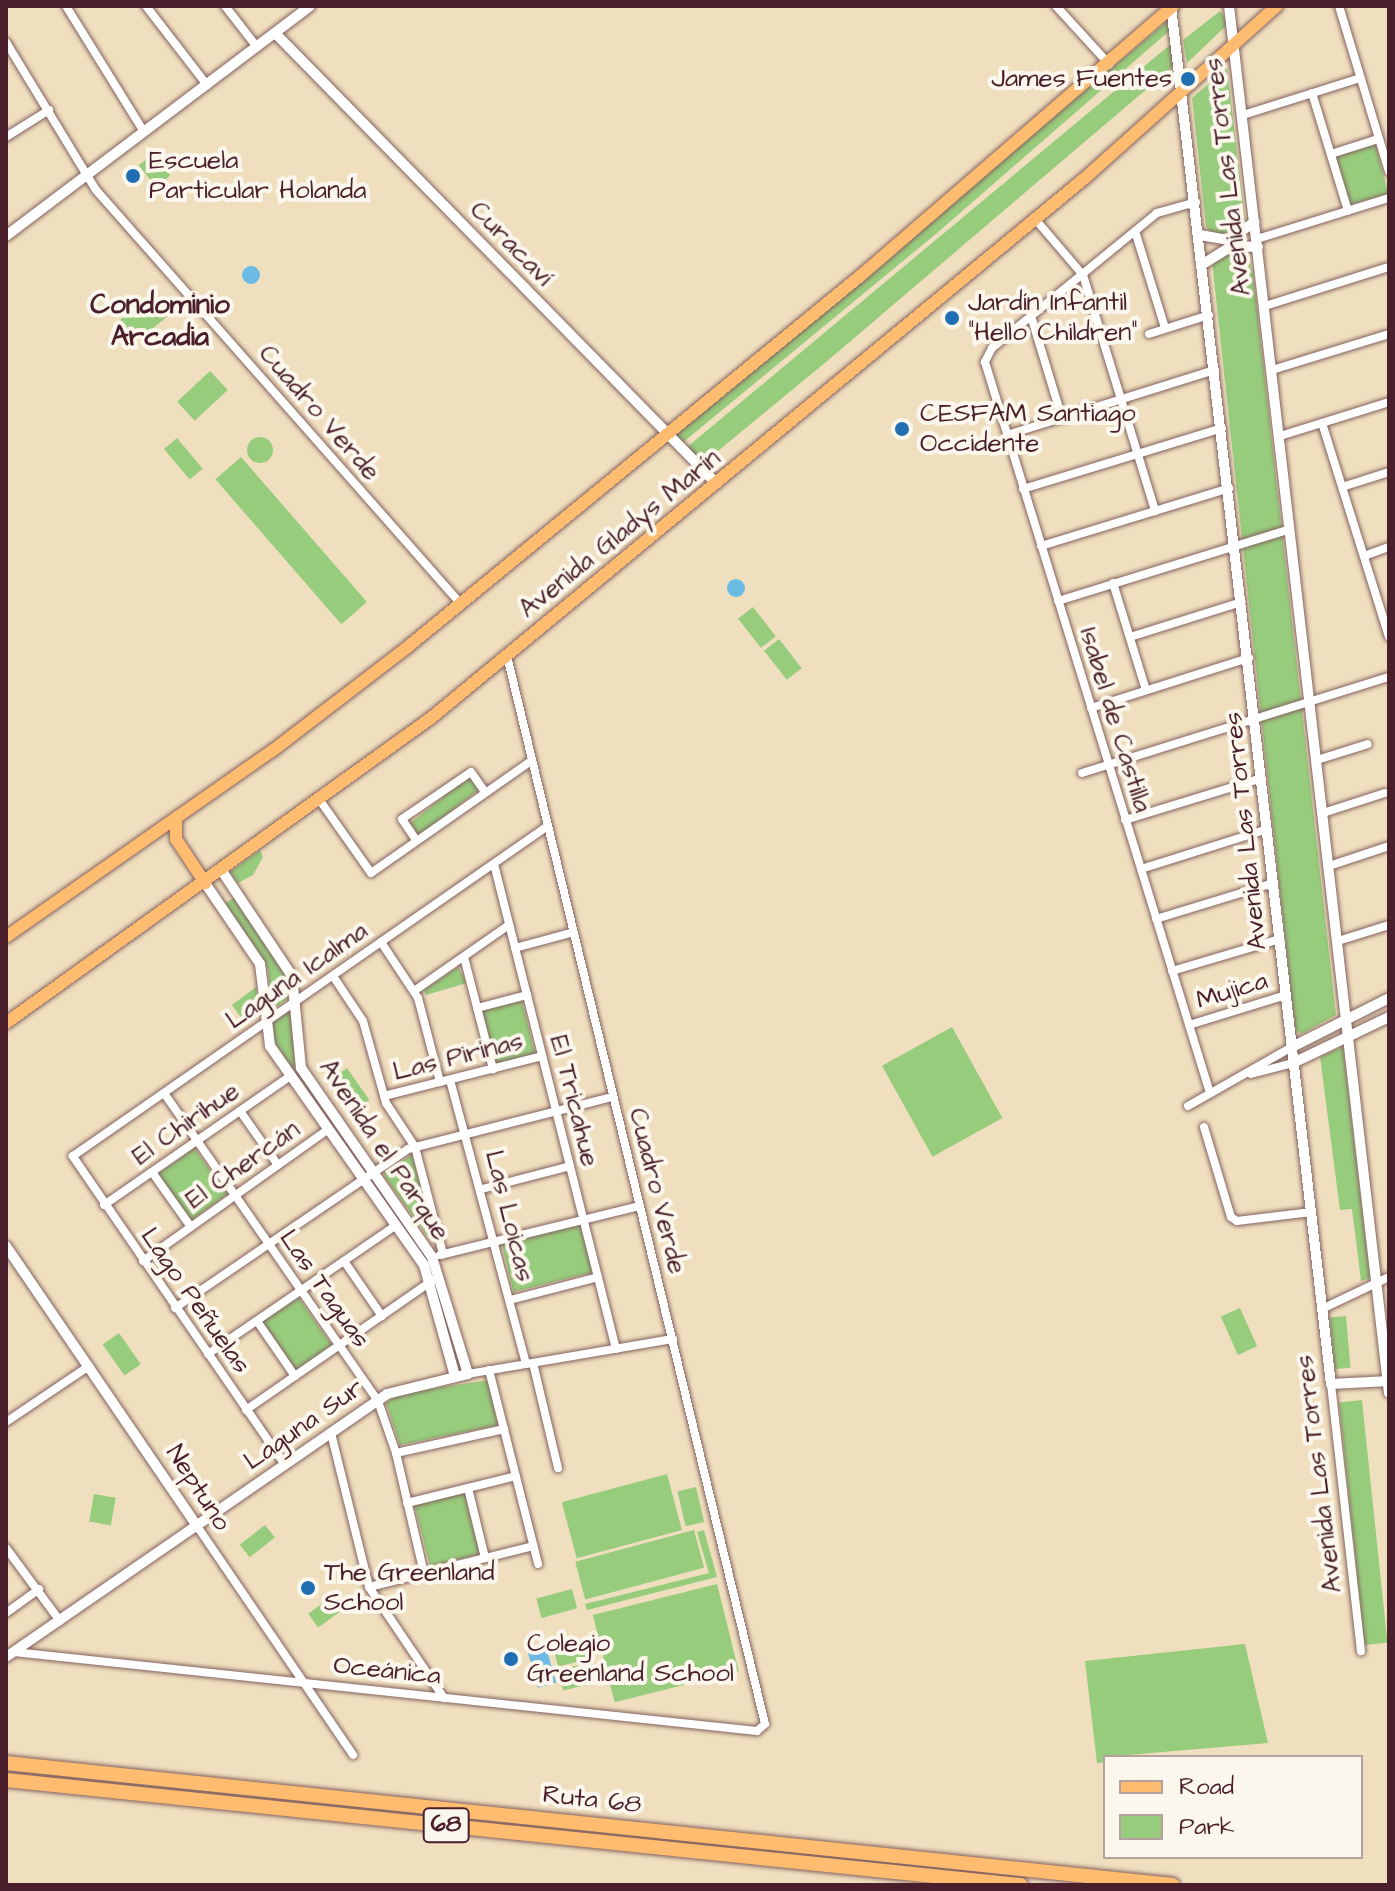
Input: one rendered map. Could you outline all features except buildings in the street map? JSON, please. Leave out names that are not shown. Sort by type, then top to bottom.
[{"type":"highway","name":"Ruta 68","points":[[6,1763],[1173,1885]]},
{"type":"highway","name":"Ruta 68","points":[[6,1780],[1021,1885]]},
{"type":"main road","name":"Avenida Gladys Marín","points":[[6,937],[341,699],[461,604],[1109,64],[1172,6]]},
{"type":"main road","name":"Avenida Gladys Marín","points":[[6,1023],[321,802],[507,656],[1036,220],[1277,6]]},
{"type":"main road","points":[[176,818],[177,843],[205,883]]},
{"type":"street","points":[[66,6],[144,132]]},
{"type":"street","points":[[146,6],[207,85]]},
{"type":"street","points":[[225,6],[257,47]]},
{"type":"street","points":[[6,236],[310,6]]},
{"type":"street","points":[[1056,6],[1109,64]]},
{"type":"street","name":"Avenida Las Torres","points":[[1172,6],[1361,1651]]},
{"type":"street","name":"Avenida Las Torres","points":[[1229,6],[1389,1385]]},
{"type":"street","points":[[1339,6],[1389,172]]},
{"type":"street","name":"Curacaví","points":[[275,33],[717,484]]},
{"type":"street","name":"Cuadro Verde","points":[[6,42],[9,55],[49,110],[96,190],[461,604]]},
{"type":"street","points":[[1243,115],[1360,78]]},
{"type":"street","points":[[1312,93],[1348,211]]},
{"type":"street","points":[[6,137],[49,110]]},
{"type":"street","points":[[1331,154],[1378,139]]},
{"type":"street","points":[[1203,264],[1232,246],[1258,243],[1389,198]]},
{"type":"street","points":[[1062,418],[1031,316],[1166,207],[1196,202]]},
{"type":"street","points":[[1036,220],[1083,275],[1155,511]]},
{"type":"street","points":[[1200,235],[1228,240],[1255,222]]},
{"type":"street","points":[[1135,231],[1165,328]]},
{"type":"street","points":[[1265,306],[1389,267]]},
{"type":"street","points":[[1149,334],[1209,315]]},
{"type":"street","name":"Isabel de Castilla","points":[[1031,316],[986,358],[1023,489],[1210,1093]]},
{"type":"street","points":[[1272,370],[1389,334]]},
{"type":"street","points":[[1007,435],[1215,370]]},
{"type":"street","points":[[1280,436],[1389,402]]},
{"type":"street","points":[[1322,423],[1389,637]]},
{"type":"street","points":[[1023,489],[1222,428]]},
{"type":"street","points":[[1342,487],[1389,472]]},
{"type":"street","points":[[1041,546],[1229,488]]},
{"type":"street","points":[[1058,601],[1290,529]]},
{"type":"street","points":[[1364,556],[1389,547]]},
{"type":"street","points":[[1113,583],[1146,690]]},
{"type":"street","points":[[1130,637],[1242,602]]},
{"type":"street","name":"Cuadro Verde","points":[[507,656],[545,828],[767,1719],[757,1731]]},
{"type":"street","points":[[1091,708],[1249,658]]},
{"type":"street","points":[[1082,773],[1389,677]]},
{"type":"street","points":[[1317,760],[1368,744]]},
{"type":"street","points":[[321,802],[371,873],[531,761]]},
{"type":"street","points":[[416,840],[402,819],[471,772],[485,792]]},
{"type":"street","points":[[1125,820],[1262,778]]},
{"type":"street","points":[[1323,813],[1385,793]]},
{"type":"street","name":"Laguna Icalma","points":[[73,1158],[545,828]]},
{"type":"street","points":[[1141,869],[1268,829]]},
{"type":"street","points":[[1329,866],[1389,846]]},
{"type":"street","name":"El Tricahue","points":[[494,864],[616,1349]]},
{"type":"street","name":"Avenida el Parque","points":[[222,871],[287,965],[296,1001],[301,1068],[372,1171],[437,1256],[436,1278],[455,1376]]},
{"type":"street","name":"Avenida el Parque","points":[[205,883],[260,964],[267,1042],[361,1179],[436,1278],[468,1374]]},
{"type":"street","points":[[1156,919],[1274,883]]},
{"type":"street","points":[[414,991],[509,925]]},
{"type":"street","points":[[1338,941],[1389,925]]},
{"type":"street","points":[[515,948],[571,933]]},
{"type":"street","points":[[1172,971],[1280,939]]},
{"type":"street","name":"Las Loicas","points":[[381,942],[414,991],[467,1134],[558,1468]]},
{"type":"street","points":[[464,957],[493,1069]]},
{"type":"street","points":[[333,976],[366,1027],[384,1096],[415,1147],[437,1256],[639,1206]]},
{"type":"street","points":[[477,1008],[527,995]]},
{"type":"street","name":"Mujica","points":[[1189,1025],[1286,995]]},
{"type":"street","points":[[1188,1106],[1292,1047],[1389,998]]},
{"type":"street","points":[[1238,1077],[1293,1063],[1389,1017]]},
{"type":"street","name":"Las Pirinas","points":[[384,1096],[542,1056]]},
{"type":"street","name":"El Chirihue","points":[[104,1205],[290,1076]]},
{"type":"street","name":"Las Taguas","points":[[164,1093],[378,1401],[396,1453],[424,1573]]},
{"type":"street","points":[[175,1308],[372,1171],[415,1147],[612,1097]]},
{"type":"street","points":[[240,1111],[278,1165]]},
{"type":"street","points":[[1204,1127],[1231,1217],[1311,1212]]},
{"type":"street","name":"El Chercán","points":[[143,1261],[327,1130]]},
{"type":"street","name":"Lago Peñuelas","points":[[73,1158],[285,1465]]},
{"type":"street","points":[[482,1189],[570,1166]]},
{"type":"street","points":[[152,1172],[191,1227]]},
{"type":"street","points":[[208,1354],[395,1226]]},
{"type":"street","name":"Neptuno","points":[[6,1246],[353,1755]]},
{"type":"street","points":[[344,1261],[382,1316]]},
{"type":"street","points":[[510,1300],[598,1277]]},
{"type":"street","points":[[1322,1309],[1389,1277]]},
{"type":"street","points":[[246,1410],[436,1278]]},
{"type":"street","points":[[257,1321],[295,1376]]},
{"type":"street","name":"Laguna Sur","points":[[10,1654],[378,1401],[410,1384],[673,1339]]},
{"type":"street","points":[[6,1422],[89,1366]]},
{"type":"street","points":[[489,1370],[538,1564]]},
{"type":"street","points":[[1331,1384],[1389,1385]]},
{"type":"street","points":[[396,1453],[504,1429]]},
{"type":"street","points":[[331,1433],[369,1587],[444,1698]]},
{"type":"street","points":[[407,1503],[516,1476]]},
{"type":"street","points":[[468,1488],[485,1558]]},
{"type":"street","points":[[369,1587],[533,1546]]},
{"type":"street","points":[[6,1548],[60,1621]]},
{"type":"street","points":[[6,1613],[39,1589]]},
{"type":"street","name":"Oceánica","points":[[10,1654],[757,1731]]},
{"type":"green space","points":[[1220,11],[1229,23],[1187,63],[1183,40]]},
{"type":"green space","points":[[1168,21],[1168,32],[937,233],[681,444],[674,436]]},
{"type":"green space","points":[[1171,44],[1175,65],[826,362],[701,465],[686,448]]},
{"type":"green space","points":[[1227,68],[1245,219],[1234,235],[1212,235],[1206,226],[1192,98]]},
{"type":"green space","points":[[1375,143],[1389,194],[1349,205],[1335,154]]},
{"type":"green space","points":[[152,154],[170,175],[157,187],[138,166]]},
{"type":"green space","points":[[1227,252],[1247,256],[1253,273],[1336,1015],[1301,1034],[1295,1029],[1212,261]]},
{"type":"green space","points":[[151,295],[168,316],[133,344],[116,323]]},
{"type":"green space","points":[[210,371],[228,390],[195,421],[177,402]]},
{"type":"green space","points":[[260,437],[269,441],[273,450],[269,459],[260,463],[251,459],[247,450],[251,441]]},
{"type":"green space","points":[[177,438],[203,469],[190,480],[164,449]]},
{"type":"green space","points":[[241,457],[367,602],[341,624],[215,479]]},
{"type":"green space","points":[[753,607],[776,636],[761,648],[738,619]]},
{"type":"green space","points":[[779,639],[802,668],[787,680],[764,651]]},
{"type":"green space","points":[[469,777],[479,790],[420,836],[410,823]]},
{"type":"green space","points":[[260,850],[263,857],[253,875],[238,883],[230,872]]},
{"type":"green space","points":[[235,897],[289,978],[290,997],[272,1010],[268,969],[224,904]]},
{"type":"green space","points":[[458,967],[467,983],[426,995],[424,990]]},
{"type":"green space","points":[[256,987],[258,1013],[245,1023],[232,1005]]},
{"type":"green space","points":[[522,1001],[535,1054],[496,1064],[482,1011]]},
{"type":"green space","points":[[291,1010],[295,1066],[292,1069],[273,1039],[272,1023]]},
{"type":"green space","points":[[952,1027],[1002,1118],[932,1157],[882,1066]]},
{"type":"green space","points":[[1343,1047],[1370,1278],[1361,1281],[1352,1209],[1340,1210],[1320,1057]]},
{"type":"green space","points":[[347,1068],[369,1100],[352,1112],[330,1080]]},
{"type":"green space","points":[[194,1148],[228,1194],[191,1221],[158,1174]]},
{"type":"green space","points":[[412,1155],[434,1238],[430,1240],[385,1177],[384,1171]]},
{"type":"green space","points":[[580,1224],[592,1273],[514,1292],[501,1244]]},
{"type":"green space","points":[[298,1297],[333,1347],[296,1373],[261,1323]]},
{"type":"green space","points":[[1240,1308],[1257,1346],[1238,1355],[1221,1317]]},
{"type":"green space","points":[[1346,1316],[1351,1368],[1335,1369],[1330,1317]]},
{"type":"green space","points":[[119,1333],[141,1364],[124,1376],[103,1344]]},
{"type":"green space","points":[[488,1380],[498,1425],[400,1445],[386,1403],[400,1394]]},
{"type":"green space","points":[[1362,1400],[1388,1643],[1365,1645],[1339,1402]]},
{"type":"green space","points":[[667,1474],[682,1530],[577,1558],[562,1502]]},
{"type":"green space","points":[[696,1487],[704,1522],[686,1526],[677,1491]]},
{"type":"green space","points":[[464,1492],[479,1554],[430,1566],[415,1504]]},
{"type":"green space","points":[[94,1494],[116,1498],[111,1525],[89,1522]]},
{"type":"green space","points":[[265,1525],[275,1538],[250,1557],[240,1545]]},
{"type":"green space","points":[[694,1530],[704,1568],[585,1600],[575,1562]]},
{"type":"green space","points":[[704,1530],[717,1577],[587,1610],[585,1604],[709,1573],[697,1532]]},
{"type":"green space","points":[[717,1584],[739,1671],[615,1702],[593,1615]]},
{"type":"green space","points":[[572,1589],[577,1608],[541,1618],[536,1599]]},
{"type":"green space","points":[[334,1595],[344,1609],[318,1628],[308,1614]]},
{"type":"green space","points":[[586,1638],[591,1658],[558,1667],[553,1646]]},
{"type":"green space","points":[[1245,1644],[1268,1743],[1103,1755],[1103,1762],[1097,1763],[1085,1661]]},
{"type":"green space","points":[[591,1662],[596,1682],[563,1691],[558,1670]]},
{"type":"water","points":[[247,266],[255,266],[260,275],[258,282],[247,284],[242,279],[242,271]]},
{"type":"water","points":[[732,579],[740,579],[745,588],[743,595],[732,597],[727,592],[727,584]]},
{"type":"water","points":[[546,1647],[556,1683],[538,1688],[528,1652]]},
{"type":"place","name":"James Fuentes","points":[[1188,79]]},
{"type":"place","name":"Escuela Particular Holanda","points":[[133,176]]},
{"type":"place","name":"Jardín Infantil \"Hello Children\"","points":[[952,318]]},
{"type":"place","name":"CESFAM Santiago Occidente","points":[[902,429]]},
{"type":"place","name":"The Greenland School","points":[[308,1588]]},
{"type":"place","name":"Colegio Greenland School","points":[[511,1659]]},
{"type":"district","name":"Condominio Arcadia","points":[[160,321]]}]
